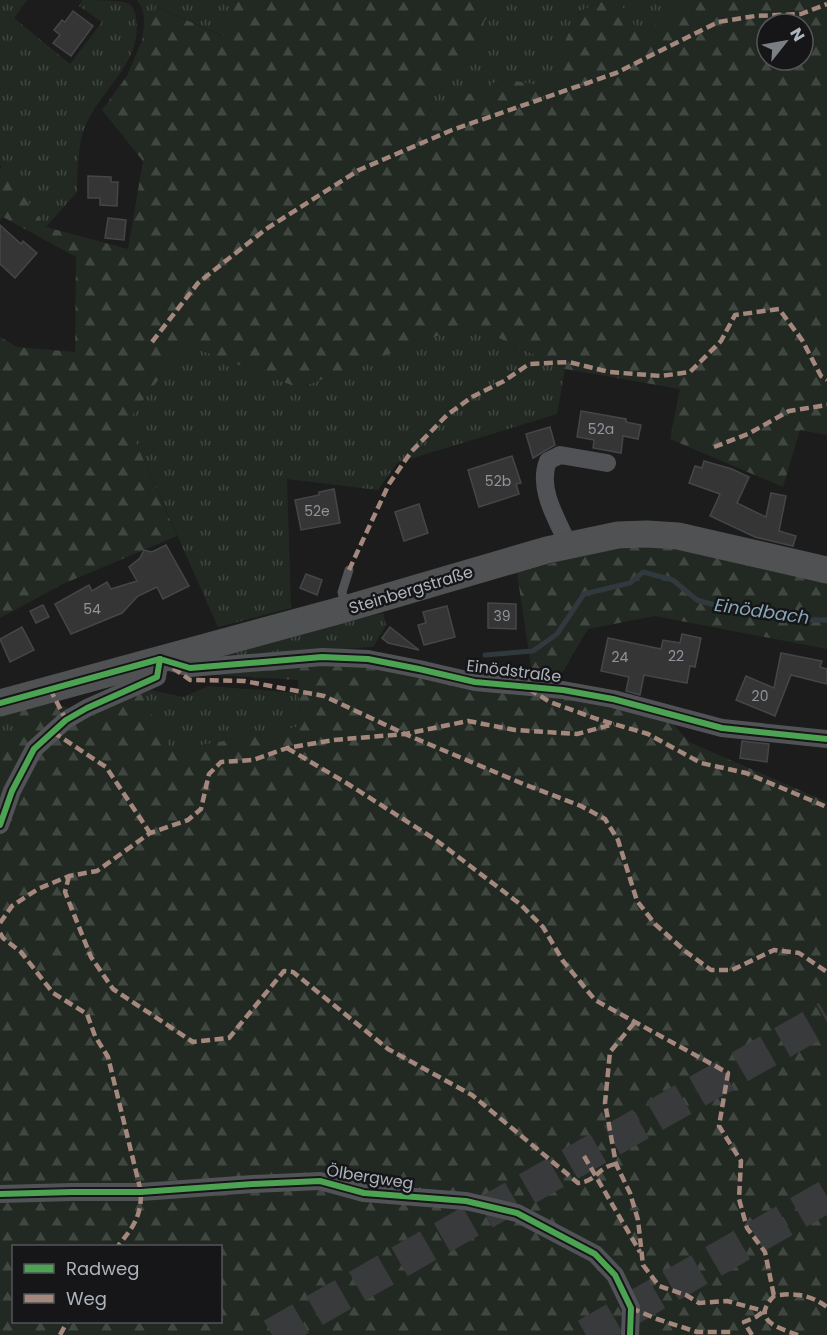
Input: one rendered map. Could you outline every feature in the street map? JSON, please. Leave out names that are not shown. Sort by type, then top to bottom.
[{"type":"main road","name":"Steinbergstraße","points":[[0,703],[345,609],[568,544],[618,535],[678,536],[827,570]]},
{"type":"street","points":[[568,544],[546,492],[544,471],[548,461],[560,455],[607,463]]},
{"type":"street","name":"Einödstraße","points":[[160,659],[190,668],[322,657],[368,659],[475,682],[573,692],[613,699],[722,728],[827,739]]},
{"type":"street","points":[[0,825],[12,791],[34,749],[66,720],[87,708],[157,677],[160,659]]},
{"type":"street","name":"Ölbergweg","points":[[0,1194],[141,1192],[320,1181],[364,1193],[466,1201],[517,1213],[595,1254],[615,1275],[631,1308],[630,1335]]},
{"type":"lane","points":[[345,609],[342,592],[349,570]]},
{"type":"green space","points":[[0,0],[27,0],[14,18],[70,64],[102,22],[79,6],[82,0],[128,3],[135,14],[137,34],[134,47],[121,72],[95,108],[84,128],[79,155],[77,192],[46,227],[0,165]]},
{"type":"green space","points":[[137,0],[238,0],[224,36],[157,7],[142,41],[144,15]]},
{"type":"green space","points":[[238,0],[498,0],[484,22],[480,55],[417,96],[425,112],[504,79],[533,84],[544,100],[561,90],[553,66],[579,12],[606,0],[618,0],[641,35],[692,0],[827,0],[827,435],[800,430],[783,487],[670,439],[680,389],[565,369],[469,324],[299,388],[185,344],[127,422],[177,536],[63,584],[0,618],[0,337],[17,347],[75,352],[76,257],[3,217],[0,220],[0,169],[2,167],[46,227],[128,249],[143,161],[102,110],[127,76],[156,7],[223,36]]},
{"type":"green space","points":[[498,0],[606,0],[578,12],[562,90],[543,100],[504,79],[425,112],[417,96],[480,55],[484,22]]},
{"type":"green space","points":[[618,0],[692,0],[641,36]]},
{"type":"green space","points":[[469,324],[565,369],[557,414],[397,463],[378,490],[287,479],[291,608],[218,627],[127,422],[185,344],[299,388]]},
{"type":"green space","points":[[636,547],[679,549],[827,581],[827,649],[655,616],[588,629],[560,676],[531,667],[517,573],[589,553]]},
{"type":"green space","points":[[383,613],[386,625],[373,647],[215,658]]},
{"type":"green space","points":[[366,664],[609,704],[673,724],[689,742],[827,802],[827,1335],[0,1335],[0,753],[22,710],[53,702],[90,717],[140,692],[171,751],[302,726],[298,680],[201,674],[269,666]]},
{"type":"green space","points":[[208,686],[299,693],[302,726],[171,751],[140,692],[150,690],[184,697]]},
{"type":"green space","points":[[22,710],[0,753],[0,716]]},
{"type":"building","points":[[73,11],[93,26],[71,56],[53,43],[60,35],[54,30],[62,20],[65,22]]},
{"type":"building","points":[[88,176],[111,177],[111,182],[118,182],[117,206],[100,205],[100,198],[88,198]]},
{"type":"building","points":[[108,218],[126,220],[124,240],[105,238]]},
{"type":"building","points":[[0,225],[21,244],[23,241],[37,253],[15,278],[0,264]]},
{"type":"building","points":[[581,411],[626,419],[626,422],[641,425],[638,439],[623,436],[621,453],[593,448],[594,440],[577,437]]},
{"type":"building","points":[[550,427],[555,445],[533,458],[526,434]]},
{"type":"building","points":[[512,456],[521,483],[516,484],[519,494],[479,507],[468,470]]},
{"type":"building","points":[[704,461],[732,469],[749,477],[737,503],[766,517],[771,493],[786,496],[779,531],[796,536],[793,546],[755,537],[710,516],[720,494],[689,483],[695,466],[702,468]]},
{"type":"building","points":[[334,489],[340,523],[301,530],[295,500]]},
{"type":"building","points":[[419,504],[428,533],[404,541],[395,512]]},
{"type":"building","points":[[166,545],[189,586],[163,599],[157,587],[138,596],[122,613],[71,634],[55,604],[89,585],[92,591],[107,582],[111,589],[137,581],[129,567],[140,558],[144,550],[152,552]]},
{"type":"building","points":[[306,574],[322,580],[317,595],[300,588]]},
{"type":"building","points":[[488,603],[516,604],[516,629],[488,628]]},
{"type":"building","points":[[43,605],[49,617],[36,623],[30,611]]},
{"type":"building","points":[[447,606],[455,637],[424,645],[418,625],[426,623],[423,612]]},
{"type":"building","points":[[22,627],[34,650],[10,662],[0,639]]},
{"type":"building","points":[[390,627],[419,650],[388,643],[382,638]]},
{"type":"building","points":[[682,634],[701,638],[695,667],[690,666],[687,683],[644,675],[640,695],[626,691],[629,677],[601,671],[608,638],[661,649],[663,640],[680,643]]},
{"type":"building","points":[[781,653],[822,661],[820,667],[827,669],[827,684],[791,675],[775,716],[736,700],[746,676],[774,688]]},
{"type":"building","points":[[742,741],[769,744],[767,762],[740,758]]},
{"type":"waterway","name":"Einödbach","points":[[485,655],[533,651],[557,634],[584,594],[630,583],[643,572],[673,580],[697,600],[725,608],[802,620],[827,620]]},
{"type":"tunnel","points":[[272,1335],[827,1017]]},
{"type":"tunnel","points":[[586,1335],[827,1196]]},
{"type":"marked path","points":[[152,342],[198,283],[266,229],[359,170],[452,130],[616,73],[718,22],[755,16],[801,14],[827,4]]},
{"type":"marked path","points":[[349,570],[389,484],[411,452],[447,415],[472,397],[504,381],[529,364],[569,362],[609,372],[661,376],[690,372],[721,341],[735,315],[779,309],[802,340],[821,376],[827,380]]},
{"type":"marked path","points":[[714,447],[748,434],[789,411],[827,405]]},
{"type":"marked path","points":[[173,668],[190,680],[244,681],[324,696],[405,734],[581,806],[605,819],[618,840],[637,901],[655,924],[685,951],[711,970],[732,970],[774,950],[799,953],[827,972]]},
{"type":"marked path","points":[[50,689],[66,720]]},
{"type":"marked path","points":[[529,689],[550,702],[648,734],[701,763],[746,773],[827,807]]},
{"type":"marked path","points":[[0,923],[12,906],[38,889],[69,876],[97,871],[150,833],[188,820],[201,809],[209,774],[221,762],[253,760],[287,748],[334,740],[405,734],[468,721],[515,730],[577,734],[614,724]]},
{"type":"marked path","points":[[53,732],[106,767],[150,833]]},
{"type":"marked path","points":[[287,748],[436,840],[520,904],[543,927],[563,961],[595,1000],[728,1073],[719,1126],[741,1161],[739,1199],[747,1228],[765,1252],[774,1296]]},
{"type":"marked path","points":[[69,876],[65,892],[91,957],[113,989],[193,1042],[229,1038],[284,971],[293,972],[388,1049],[472,1095],[578,1183],[590,1180],[605,1168],[616,1164]]},
{"type":"marked path","points":[[0,933],[21,952],[53,993],[87,1014],[95,1036],[108,1057],[141,1192],[140,1209],[135,1222],[119,1245]]},
{"type":"marked path","points":[[634,1023],[610,1052],[605,1103],[616,1164],[630,1193],[638,1220],[643,1265],[659,1286],[686,1295],[699,1303],[727,1301],[764,1311]]},
{"type":"marked path","points":[[584,1156],[640,1252]]},
{"type":"marked path","points":[[798,1335],[775,1326],[766,1317],[767,1304],[774,1296],[788,1294],[802,1296],[827,1307]]},
{"type":"marked path","points":[[631,1308],[697,1332],[731,1332]]},
{"type":"marked path","points":[[752,1335],[744,1322],[764,1311]]},
{"type":"marked path","points":[[60,1335],[66,1323]]},
{"type":"cycle path","points":[[160,659],[190,668],[322,657],[368,659],[475,682],[563,690],[613,699],[722,728],[827,739]]},
{"type":"cycle path","points":[[0,703],[160,659]]},
{"type":"cycle path","points":[[0,825],[12,791],[34,749],[66,720],[87,708],[157,677],[160,659]]},
{"type":"cycle path","points":[[0,1194],[141,1192],[320,1181],[364,1193],[466,1201],[517,1213],[595,1254],[615,1275],[631,1308],[630,1335]]}]
